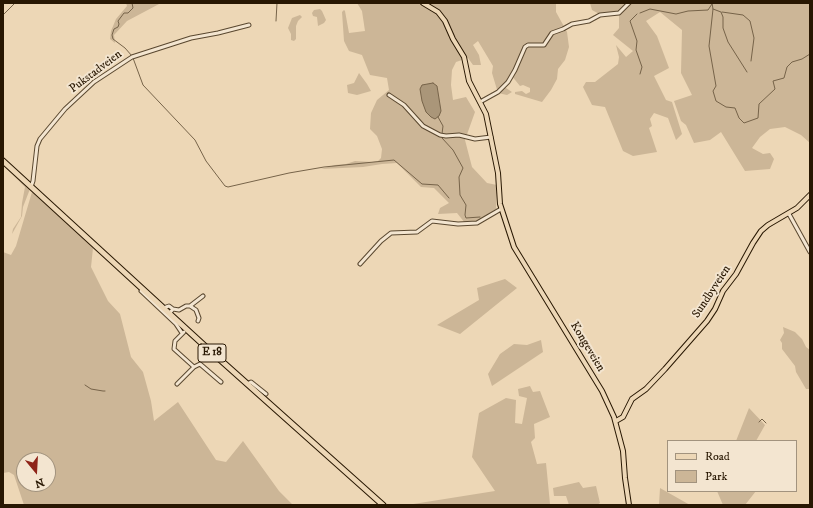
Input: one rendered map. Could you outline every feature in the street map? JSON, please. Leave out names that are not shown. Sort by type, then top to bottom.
[{"type":"highway","name":"E 18","points":[[3,161],[171,311],[185,332],[247,384],[266,394],[383,505]]},
{"type":"main road","name":"Kongeveien","points":[[423,3],[438,12],[445,21],[453,39],[464,57],[469,81],[487,117],[498,173],[501,209],[516,251],[602,391],[616,421],[623,451],[624,478],[629,505]]},
{"type":"main road","name":"Sundbyveien","points":[[616,421],[624,416],[632,399],[646,389],[707,321],[715,309],[723,291],[736,274],[761,231],[768,225],[789,214],[810,195]]},
{"type":"street","points":[[480,102],[498,92],[508,82],[516,70],[524,47],[530,45],[544,45],[553,32],[572,24],[589,21],[600,16],[619,13],[629,3]]},
{"type":"street","name":"Pukstadveien","points":[[31,187],[37,146],[41,137],[61,113],[82,92],[109,71],[133,57],[191,38],[249,25]]},
{"type":"street","points":[[389,95],[404,105],[424,126],[440,135],[459,135],[475,139],[491,137]]},
{"type":"street","points":[[360,264],[381,241],[389,234],[394,232],[417,232],[432,222],[454,224],[477,223],[501,209]]},
{"type":"street","points":[[789,214],[810,252]]},
{"type":"street","points":[[141,291],[185,332],[175,341],[174,348],[194,367]]},
{"type":"street","points":[[166,307],[169,306],[171,311],[179,310],[186,306],[190,306],[203,296]]},
{"type":"street","points":[[190,306],[196,310],[198,321]]},
{"type":"street","points":[[177,384],[198,364],[201,364],[221,382]]},
{"type":"green space","points":[[126,3],[161,3],[127,21],[114,35],[115,43],[110,39],[111,31],[116,19],[127,6]]},
{"type":"green space","points":[[357,3],[556,3],[556,12],[567,32],[569,47],[565,60],[558,69],[557,79],[542,102],[515,94],[515,92],[522,91],[526,94],[530,92],[530,88],[523,85],[520,86],[511,75],[503,86],[512,92],[507,95],[498,93],[492,73],[493,66],[478,41],[473,45],[479,55],[481,65],[473,65],[468,58],[456,62],[452,70],[451,85],[453,100],[466,97],[475,112],[465,140],[472,167],[487,183],[497,185],[496,209],[477,222],[465,223],[457,213],[438,214],[440,208],[449,203],[434,188],[421,187],[397,163],[363,167],[321,169],[355,161],[378,161],[381,158],[382,149],[377,136],[370,129],[371,113],[377,100],[389,90],[387,78],[370,75],[362,55],[349,51],[344,41],[342,12],[344,10],[345,11],[349,33],[365,31],[362,11]],"holes":[[[437,86],[441,111],[420,89]]]},
{"type":"green space","points":[[590,3],[810,3],[810,143],[801,135],[785,127],[770,129],[760,137],[752,148],[763,154],[770,153],[774,159],[770,169],[745,171],[721,132],[710,140],[694,143],[686,125],[681,121],[674,101],[692,95],[681,73],[682,30],[660,12],[646,21],[657,36],[669,68],[654,76],[666,100],[672,102],[682,134],[676,140],[668,118],[654,113],[650,119],[652,126],[649,128],[657,152],[633,156],[623,151],[605,107],[592,105],[583,87],[586,82],[595,82],[618,64],[619,57],[616,45],[626,57],[633,51],[613,35],[619,28],[619,14],[601,15],[592,10]]},
{"type":"green space","points":[[320,9],[326,20],[318,26],[317,17],[313,16],[312,13],[314,10]]},
{"type":"green space","points":[[300,15],[302,17],[296,26],[296,39],[294,41],[291,40],[291,34],[288,28],[292,18]]},
{"type":"green space","points":[[359,73],[371,91],[357,95],[348,93],[347,85],[354,83]]},
{"type":"green space","points":[[3,163],[30,189],[23,207],[22,216],[12,234],[13,229],[21,217],[25,187],[3,165]]},
{"type":"green space","points":[[32,192],[93,248],[91,267],[108,301],[120,314],[131,357],[143,372],[151,401],[154,421],[178,402],[216,460],[226,462],[243,441],[279,491],[293,505],[24,505],[20,492],[56,492],[56,452],[16,452],[16,481],[14,475],[9,472],[3,473],[3,252],[11,255],[16,246]]},
{"type":"green space","points":[[505,279],[517,288],[460,334],[437,325],[479,300],[477,288]]},
{"type":"green space","points":[[783,327],[795,332],[810,350],[810,389],[806,389],[796,372],[795,366],[782,349],[782,343],[780,340],[784,333]]},
{"type":"green space","points":[[541,340],[543,352],[492,386],[488,374],[500,354],[514,344],[527,345]]},
{"type":"green space","points":[[530,386],[533,392],[540,391],[550,417],[534,424],[535,438],[531,442],[537,464],[546,463],[550,504],[407,505],[495,491],[472,457],[479,413],[506,398],[516,400],[515,423],[522,424],[527,398],[519,396],[518,389]]},
{"type":"green space","points":[[749,408],[765,425],[757,440],[736,440]]},
{"type":"green space","points":[[579,482],[583,488],[596,486],[600,503],[597,505],[569,505],[566,496],[554,496],[553,488]]},
{"type":"green space","points":[[660,488],[690,505],[659,505]]},
{"type":"green space","points":[[717,492],[755,492],[745,505],[723,505]]},
{"type":"shaded area","points":[[433,83],[437,86],[441,111],[439,116],[435,119],[426,112],[420,89],[422,85]]},
{"type":"waterway","points":[[3,15],[15,3]]},
{"type":"waterway","points":[[132,3],[133,8],[128,13],[124,13],[118,21],[118,27],[114,29],[112,35],[113,39],[125,48],[132,56]]},
{"type":"waterway","points":[[276,21],[277,3]]},
{"type":"waterway","points":[[712,3],[713,9],[709,46],[716,86],[713,91],[716,101],[726,107],[735,108],[739,118],[744,123],[758,118],[759,104],[775,89],[773,81],[784,78],[787,67],[792,62],[802,59],[810,54]]},
{"type":"waterway","points":[[640,13],[650,9],[676,14],[688,11],[708,10],[712,4]]},
{"type":"waterway","points":[[713,9],[721,12],[723,17],[723,28],[728,42],[747,72]]},
{"type":"waterway","points":[[722,12],[743,15],[750,21],[754,38],[751,61]]},
{"type":"waterway","points":[[637,14],[630,21],[637,41],[636,50],[642,67],[640,74]]},
{"type":"waterway","points":[[133,58],[143,85],[195,140],[206,161],[225,186],[228,187],[289,173],[324,167],[394,160],[422,184],[438,185],[449,198]]},
{"type":"waterway","points":[[438,117],[443,126],[442,134]]},
{"type":"waterway","points":[[442,138],[453,150],[463,168],[459,177],[460,195],[466,205],[466,218],[480,217]]},
{"type":"waterway","points":[[85,385],[91,389],[105,391]]},
{"type":"waterway","points":[[759,422],[762,419],[766,423]]}]
